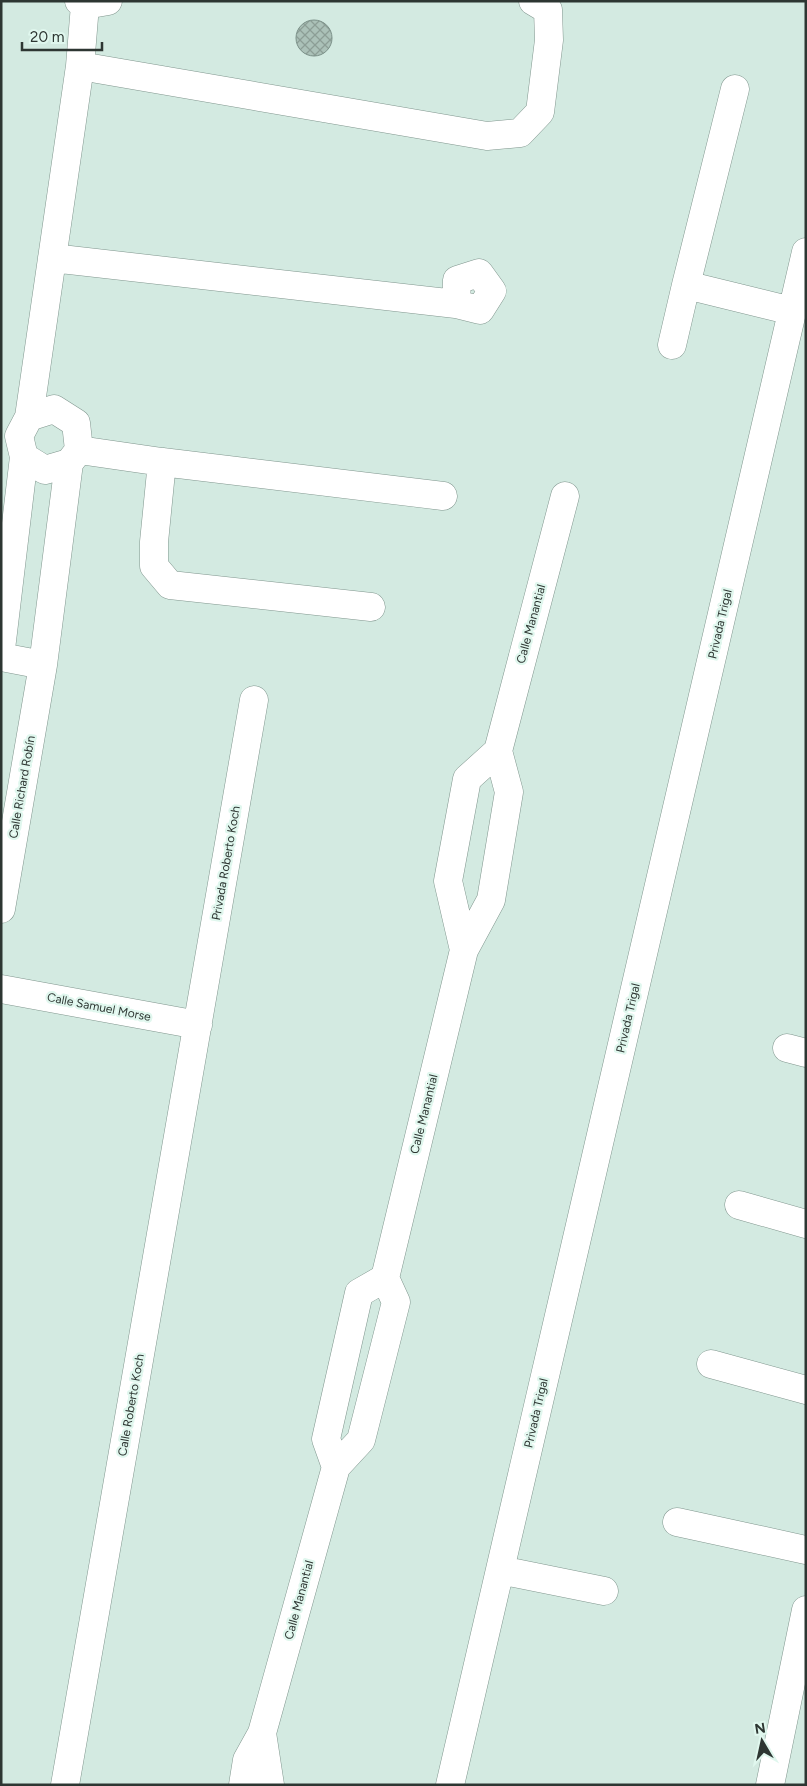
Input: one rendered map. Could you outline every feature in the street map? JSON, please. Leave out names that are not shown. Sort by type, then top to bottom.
[{"type":"street","points":[[80,66],[487,136],[520,133],[540,112],[549,40],[548,10],[533,1]]},
{"type":"street","points":[[1,649],[24,457],[19,436],[29,417],[80,66],[91,3]]},
{"type":"street","points":[[672,346],[735,89]]},
{"type":"street","name":"Privada Trigal","points":[[450,1785],[806,252]]},
{"type":"street","points":[[52,258],[456,304]]},
{"type":"street","points":[[686,285],[792,311]]},
{"type":"street","points":[[29,417],[54,409],[76,423],[74,456]]},
{"type":"street","points":[[24,457],[45,470],[74,456],[162,462],[443,496]]},
{"type":"street","name":"Calle Richard Robín","points":[[1,909],[43,665],[74,456]]},
{"type":"street","points":[[162,462],[154,542],[154,566],[170,585],[371,607]]},
{"type":"street","name":"Calle Manantial","points":[[243,1785],[247,1760],[262,1733],[336,1468],[361,1440],[396,1302],[385,1278],[464,950],[491,900],[509,792],[498,751],[565,496]]},
{"type":"street","points":[[1,657],[43,665]]},
{"type":"street","name":"Privada Roberto Koch","points":[[198,1025],[254,700]]},
{"type":"street","name":"Calle Manantial","points":[[464,950],[448,881],[467,779],[498,751]]},
{"type":"street","name":"Calle Samuel Morse","points":[[1,989],[198,1025]]},
{"type":"street","name":"Calle Roberto Koch","points":[[65,1785],[198,1025]]},
{"type":"street","points":[[739,1205],[806,1224]]},
{"type":"street","points":[[336,1468],[326,1439],[358,1294],[385,1278]]},
{"type":"street","points":[[711,1364],[806,1390]]},
{"type":"street","points":[[677,1522],[806,1550]]},
{"type":"street","points":[[500,1570],[604,1591]]},
{"type":"street","points":[[770,1785],[806,1610]]},
{"type":"street","name":"Calle Manantial","points":[[262,1733],[270,1785]]},
{"type":"building","points":[[314,20],[321,21],[327,25],[331,31],[331,45],[327,51],[321,55],[314,56],[307,55],[301,51],[297,45],[296,38],[297,31],[301,25],[307,21]]}]
